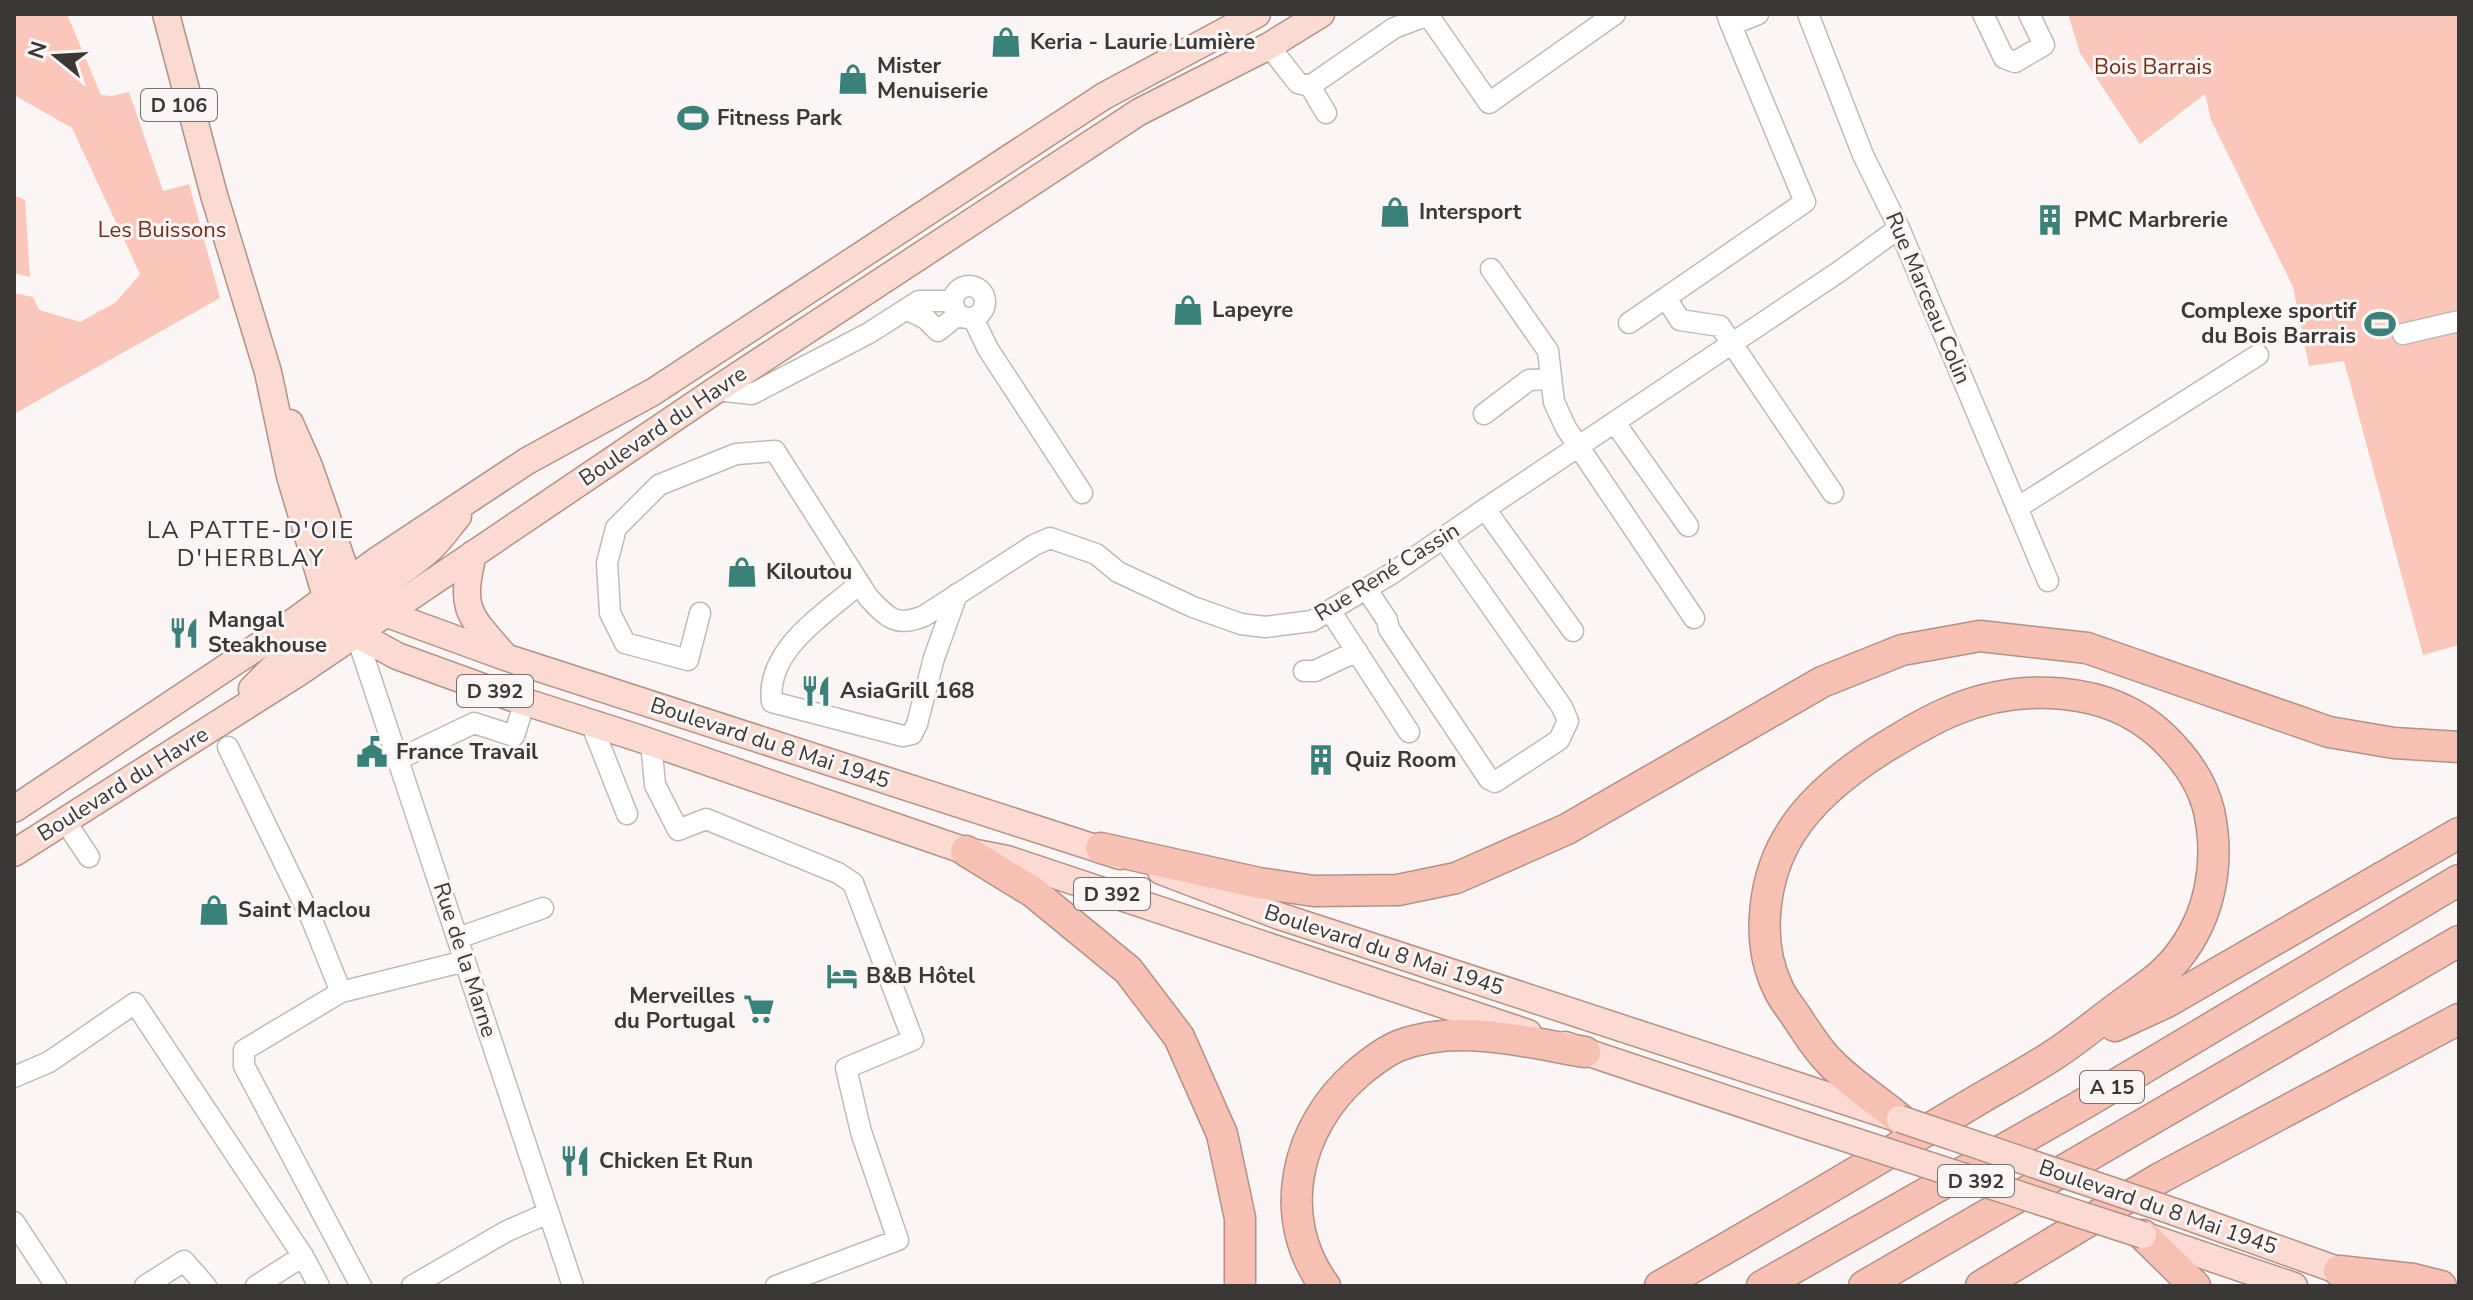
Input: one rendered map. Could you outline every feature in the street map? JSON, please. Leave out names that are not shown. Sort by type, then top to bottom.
[{"type":"highway","points":[[1101,848],[1259,883],[1314,891],[1398,890],[1456,878],[1567,829],[1822,682],[1902,650],[1980,636],[2087,648],[2329,732],[2394,743],[2459,747]]},
{"type":"highway","points":[[1660,1286],[2055,1054],[2159,977],[2178,957],[2192,935],[2213,883],[2213,829],[2196,777],[2183,758],[2152,727],[2111,705],[2050,693],[2006,695],[1954,710],[1867,758],[1837,782],[1792,831],[1768,893],[1765,940],[1778,990],[1830,1062],[1900,1119]]},
{"type":"highway","points":[[2055,1054],[2167,1002],[2459,833]]},
{"type":"highway","points":[[978,854],[1033,892],[1128,970],[1179,1037],[1222,1134],[1240,1218],[1240,1286]]},
{"type":"highway","name":"A 15","points":[[1762,1286],[2080,1106],[2459,880]]},
{"type":"highway","name":"A 15","points":[[1864,1286],[2459,941]]},
{"type":"highway","points":[[1981,1286],[2160,1178],[2459,1021]]},
{"type":"highway","points":[[1325,1286],[1307,1255],[1299,1227],[1296,1197],[1300,1166],[1309,1136],[1325,1108],[1347,1082],[1398,1046],[1444,1036],[1496,1036],[1585,1052]]},
{"type":"highway","points":[[2143,1235],[2195,1286]]},
{"type":"highway","points":[[2339,1271],[2413,1279],[2441,1286]]},
{"type":"main road","name":"D 106","points":[[147,14],[175,76],[268,372]]},
{"type":"main road","name":"D 106","points":[[166,14],[175,76]]},
{"type":"main road","name":"Boulevard du Havre","points":[[14,809],[284,629],[331,606],[349,581],[561,440],[653,392],[1104,96],[1257,14]]},
{"type":"main road","name":"Boulevard du Havre","points":[[14,853],[221,732],[356,634],[376,609],[473,554],[1139,112],[1269,46],[1321,14]]},
{"type":"main road","points":[[268,372],[309,466],[349,581],[376,609]]},
{"type":"main road","points":[[221,732],[280,662],[310,641],[331,606],[290,476],[268,372]]},
{"type":"main road","points":[[376,609],[382,584],[428,551],[474,496]]},
{"type":"main road","points":[[473,554],[466,588],[469,612],[505,657]]},
{"type":"main road","name":"Boulevard du 8 Mai 1945","points":[[331,606],[356,634],[397,656],[525,701],[978,854],[1007,859],[2294,1286]]},
{"type":"main road","name":"Boulevard du 8 Mai 1945","points":[[376,609],[505,657],[1101,848],[1279,916],[1900,1119],[2383,1286]]},
{"type":"main road","points":[[978,854],[1004,818]]},
{"type":"street","points":[[1310,86],[1394,28],[1429,15],[1489,103],[1615,14]]},
{"type":"street","points":[[1629,323],[1805,202],[1729,19],[1758,14]]},
{"type":"street","name":"Rue Marceau Colin","points":[[1808,14],[1863,155],[1899,228],[2048,581]]},
{"type":"street","points":[[1983,14],[2004,58],[2015,62],[2044,45],[2029,14]]},
{"type":"street","points":[[1269,46],[1298,83],[1310,86],[1326,113]]},
{"type":"street","name":"Rue René Cassin","points":[[700,613],[688,660],[625,643],[610,613],[607,563],[616,528],[659,485],[736,454],[775,451],[859,584],[887,617],[898,621],[911,621],[924,616],[1034,545],[1050,538],[1096,554],[1118,572],[1193,607],[1241,624],[1265,627],[1312,621],[1367,590],[1899,228]]},
{"type":"street","points":[[1491,269],[1548,351],[1554,402],[1566,428],[1694,618]]},
{"type":"street","points":[[1666,298],[1680,320],[1720,326],[1833,493]]},
{"type":"street","points":[[716,390],[752,394],[869,333],[919,301],[961,311],[1082,493]]},
{"type":"street","points":[[906,309],[926,319],[938,331],[961,311]]},
{"type":"street","points":[[2403,334],[2459,321]]},
{"type":"street","points":[[2017,508],[2258,355]]},
{"type":"street","points":[[1484,414],[1529,380],[1551,379]]},
{"type":"street","points":[[1615,423],[1688,526]]},
{"type":"street","points":[[1485,509],[1573,631]]},
{"type":"street","points":[[1367,590],[1387,620],[1389,629],[1489,779],[1495,782],[1559,740],[1568,721],[1562,707],[1443,538]]},
{"type":"street","points":[[859,584],[801,635],[776,666],[770,686],[772,702],[903,736],[912,734],[917,724],[934,658],[957,594]]},
{"type":"street","points":[[1331,612],[1409,732]]},
{"type":"street","name":"Rue de la Marne","points":[[356,634],[573,1286]]},
{"type":"street","points":[[1304,671],[1315,671],[1357,651]]},
{"type":"street","points":[[399,759],[474,723],[514,736],[525,701]]},
{"type":"street","points":[[591,723],[627,814]]},
{"type":"street","points":[[221,732],[224,771]]},
{"type":"street","points":[[221,732],[312,920],[341,992]]},
{"type":"street","points":[[651,742],[655,785],[678,830],[706,819],[838,873],[853,883],[913,1040],[846,1068],[861,1132],[898,1240],[776,1286]]},
{"type":"street","points":[[65,821],[89,857]]},
{"type":"street","points":[[458,938],[543,908]]},
{"type":"street","points":[[361,1286],[244,1066],[244,1050],[341,992],[465,961]]},
{"type":"street","points":[[14,1077],[49,1062],[135,1003],[303,1256],[319,1286]]},
{"type":"street","points":[[412,1286],[507,1231],[548,1213]]},
{"type":"street","points":[[14,1222],[56,1286]]},
{"type":"street","points":[[256,1286],[303,1256]]},
{"type":"street","points":[[145,1286],[184,1261],[206,1286]]},
{"type":"green space","name":"Les Buissons","points":[[14,14],[67,14],[101,95],[129,92],[163,191],[189,184],[220,298],[14,414],[14,293],[33,297],[39,310],[80,322],[116,302],[140,274],[72,128],[14,95]]},
{"type":"green space","name":"Complexe sportif du Bois Barrais","points":[[2068,14],[2459,14],[2459,645],[2423,655],[2344,361],[2309,366],[2293,287],[2211,120],[2205,94],[2140,144],[2080,53]]},
{"type":"green space","points":[[14,195],[25,200],[30,277],[14,273]]},
{"type":"place","name":"Keria - Laurie Lumière","points":[[1006,42]]},
{"type":"place","name":"Mister Menuiserie","points":[[853,79]]},
{"type":"place","name":"Fitness Park","points":[[693,118]]},
{"type":"place","name":"Intersport","points":[[1395,212]]},
{"type":"place","name":"PMC Marbrerie","points":[[2050,220]]},
{"type":"place","name":"Lapeyre","points":[[1188,310]]},
{"type":"place","name":"Complexe sportif du Bois Barrais","points":[[2380,324]]},
{"type":"place","name":"Kiloutou","points":[[742,572]]},
{"type":"place","name":"Mangal Steakhouse","points":[[184,633]]},
{"type":"place","name":"AsiaGrill 168","points":[[816,691]]},
{"type":"place","name":"France Travail","points":[[372,752]]},
{"type":"place","name":"Quiz Room","points":[[1321,760]]},
{"type":"place","name":"Saint Maclou","points":[[214,910]]},
{"type":"place","name":"B&B Hôtel","points":[[842,976]]},
{"type":"place","name":"Merveilles du Portugal","points":[[759,1009]]},
{"type":"place","name":"Chicken Et Run","points":[[575,1161]]},
{"type":"district","name":"LA PATTE-D'OIE D'HERBLAY","points":[[251,544]]},
{"type":"park label","name":"Bois Barrais","points":[[2153,67]]}]
